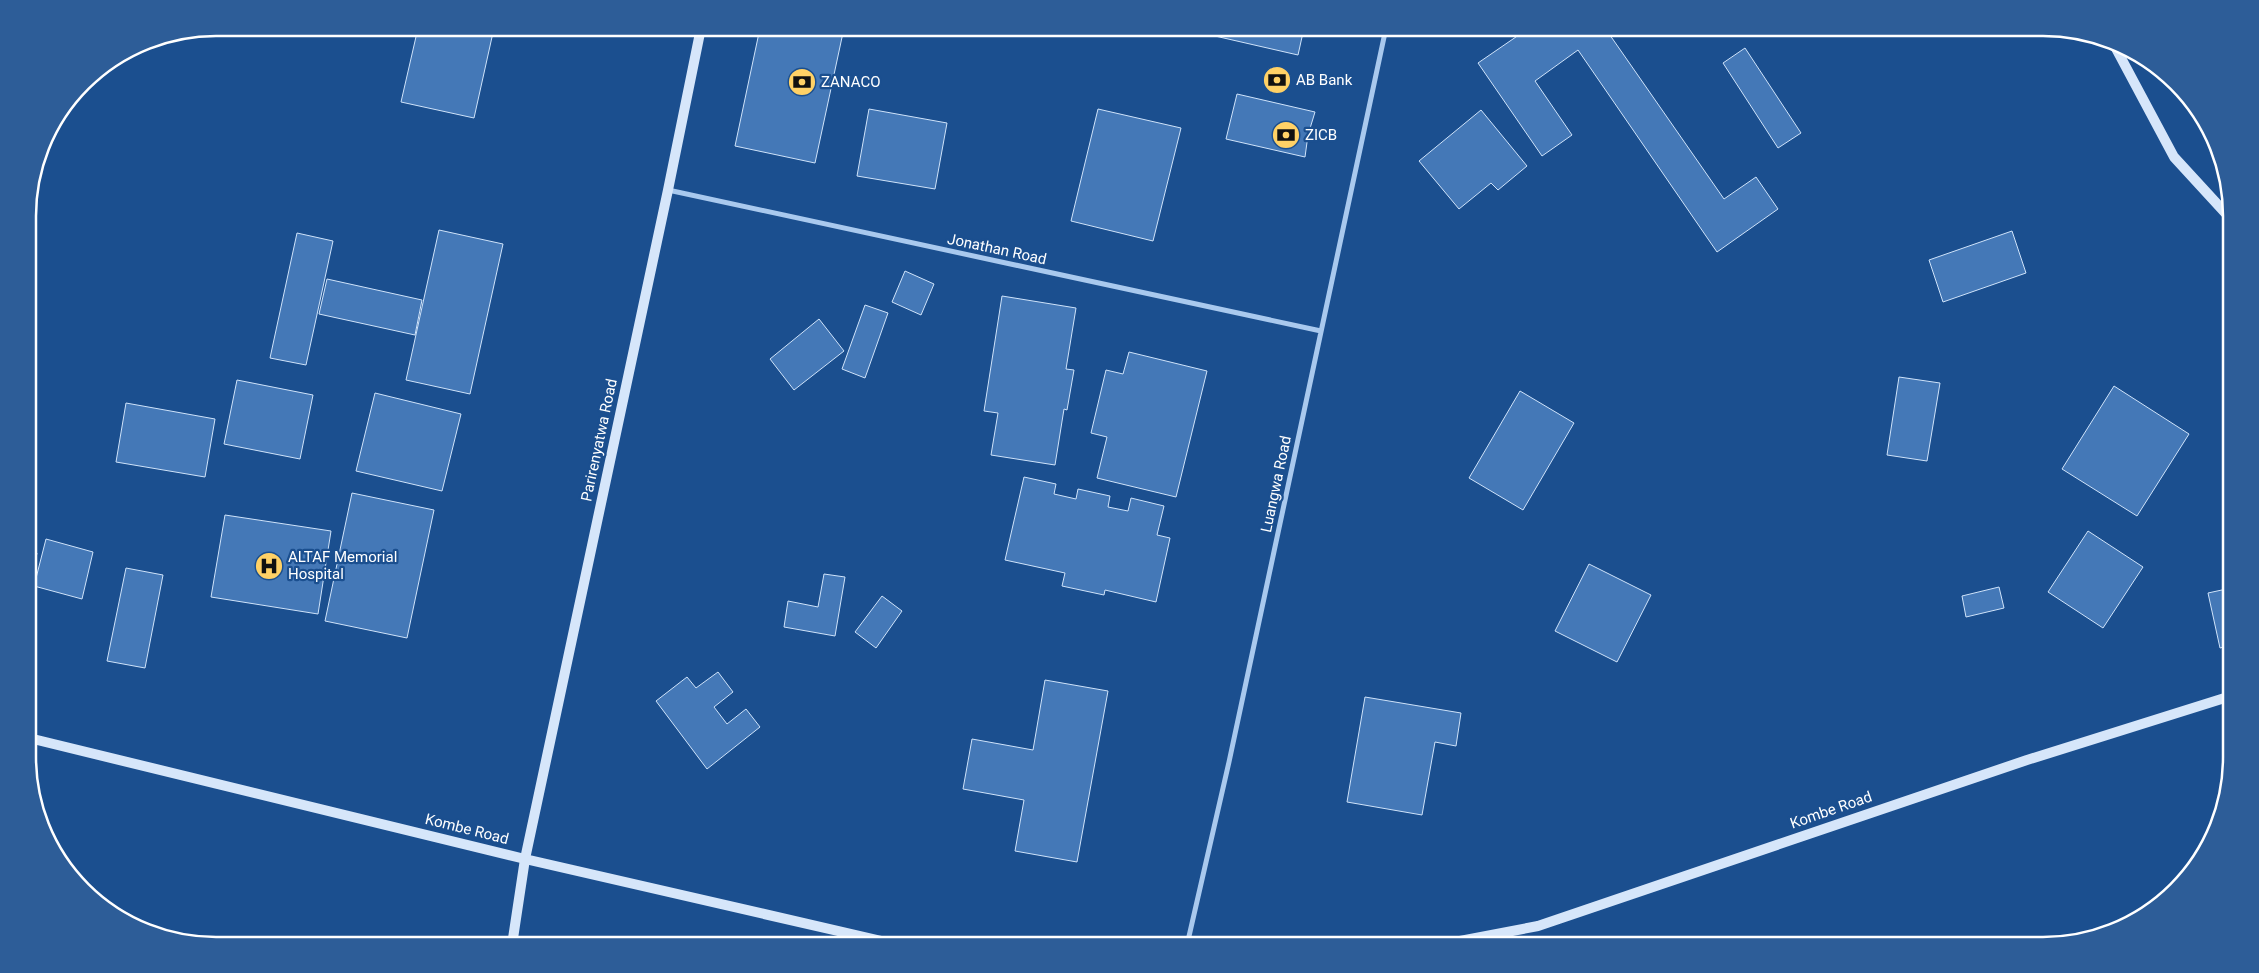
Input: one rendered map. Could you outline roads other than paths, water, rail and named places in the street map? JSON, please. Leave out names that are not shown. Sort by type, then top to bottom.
[{"type":"street","name":"Parirenyatwa Road","points":[[513,937],[525,859],[668,190],[698,36]]},
{"type":"street","name":"Luangwa Road","points":[[1189,937],[1231,752],[1384,36]]},
{"type":"street","points":[[2119,53],[2174,157],[2222,210]]},
{"type":"street","name":"Jonathan Road","points":[[668,190],[1321,332]]},
{"type":"street","name":"Kombe Road","points":[[1481,937],[1538,926],[2027,760],[2223,699]]},
{"type":"street","name":"Kombe Road","points":[[36,740],[525,859],[864,937]]},
{"type":"place","name":"AB Bank","points":[[1277,80]]},
{"type":"place","name":"ZANACO","points":[[802,82]]},
{"type":"place","name":"ZICB","points":[[1286,135]]},
{"type":"place","name":"ALTAF Memorial Hospital","points":[[269,566]]}]
